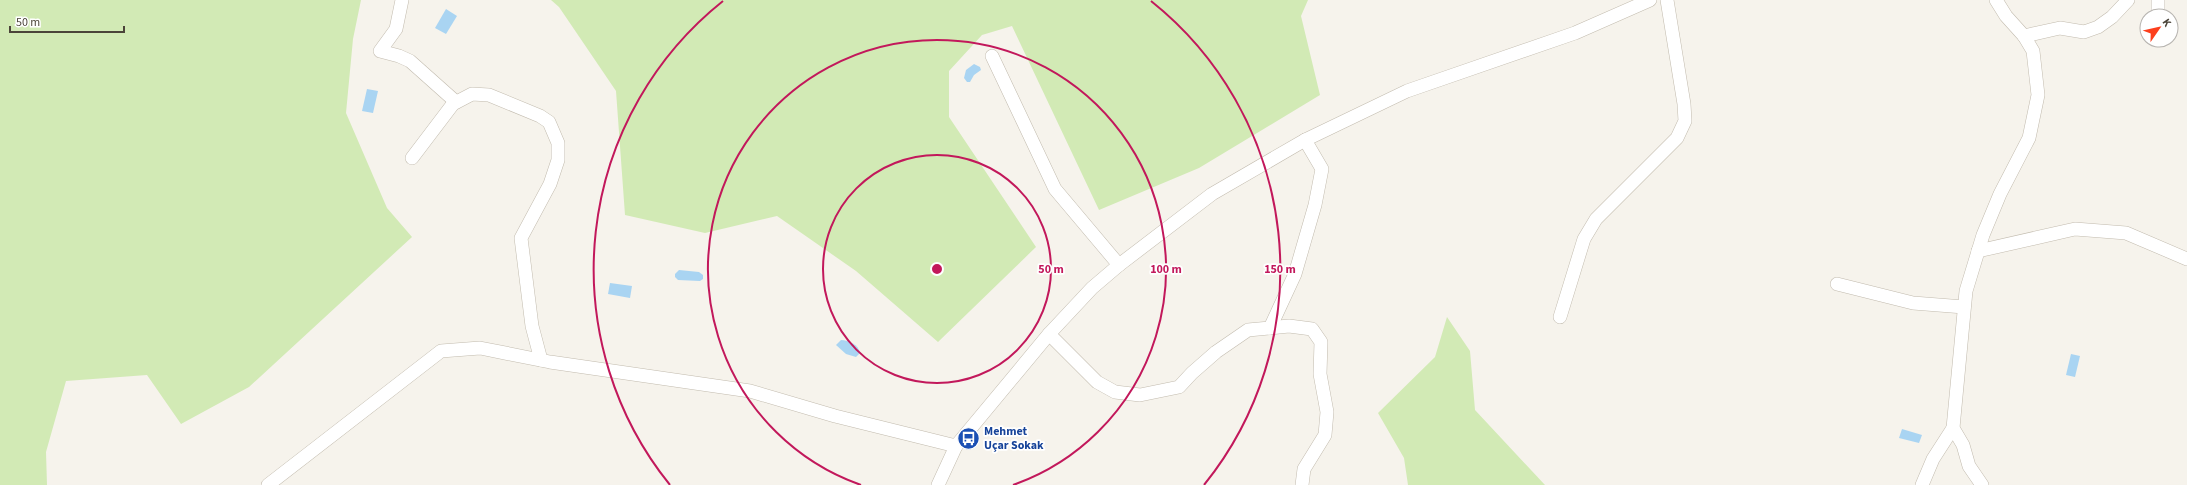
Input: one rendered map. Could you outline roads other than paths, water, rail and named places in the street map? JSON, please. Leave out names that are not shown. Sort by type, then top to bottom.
[{"type":"street","points":[[402,0],[396,29],[380,51],[399,56],[410,61],[456,102]]},
{"type":"street","points":[[938,485],[956,446],[1049,334],[1092,288],[1118,266],[1212,194],[1305,140],[1407,91],[1575,33],[1650,0]]},
{"type":"street","points":[[1560,317],[1584,239],[1596,219],[1677,138],[1685,122],[1684,104],[1666,0]]},
{"type":"street","points":[[1922,485],[1933,458],[1953,428],[1966,291],[1978,251],[2000,194],[2029,138],[2038,95],[2033,51],[2024,36],[2006,16],[1996,0]]},
{"type":"street","points":[[2024,36],[2060,28],[2084,32],[2098,27],[2112,17],[2128,0]]},
{"type":"street","points":[[992,56],[1055,189],[1118,266]]},
{"type":"street","points":[[412,158],[456,102],[472,94],[489,95],[540,116],[549,122],[558,143],[558,160],[550,184],[522,238],[532,326],[541,360]]},
{"type":"street","points":[[1270,328],[1295,274],[1315,205],[1322,170],[1305,140]]},
{"type":"street","points":[[1978,251],[2075,229],[2126,233],[2187,259]]},
{"type":"street","points":[[1837,284],[1913,303],[1964,307]]},
{"type":"street","points":[[1049,334],[1097,382],[1115,392],[1140,396],[1178,387],[1192,372],[1216,352],[1248,330],[1289,326],[1312,329],[1321,342],[1320,374],[1327,412],[1325,435],[1304,469],[1302,485]]},
{"type":"street","points":[[268,485],[441,351],[480,348],[541,360],[750,391],[835,416],[956,446]]},
{"type":"street","points":[[1953,428],[1963,445],[1969,466],[1982,485]]},
{"type":"water","points":[[446,9],[457,16],[446,34],[435,28]]},
{"type":"water","points":[[974,64],[980,67],[981,70],[974,75],[970,82],[967,82],[964,78],[966,70]]},
{"type":"water","points":[[367,89],[378,91],[373,113],[362,111]]},
{"type":"water","points":[[679,270],[699,272],[703,275],[703,279],[700,281],[678,280],[675,277],[675,274]]},
{"type":"water","points":[[610,283],[632,286],[630,298],[608,294]]},
{"type":"water","points":[[841,340],[853,344],[858,348],[860,353],[856,357],[846,354],[836,345]]},
{"type":"water","points":[[2071,354],[2080,356],[2075,377],[2066,375]]},
{"type":"water","points":[[1902,429],[1922,435],[1919,443],[1899,438]]},
{"type":"place","name":"Mehmet Uçar Sokak","points":[[969,438]]}]
